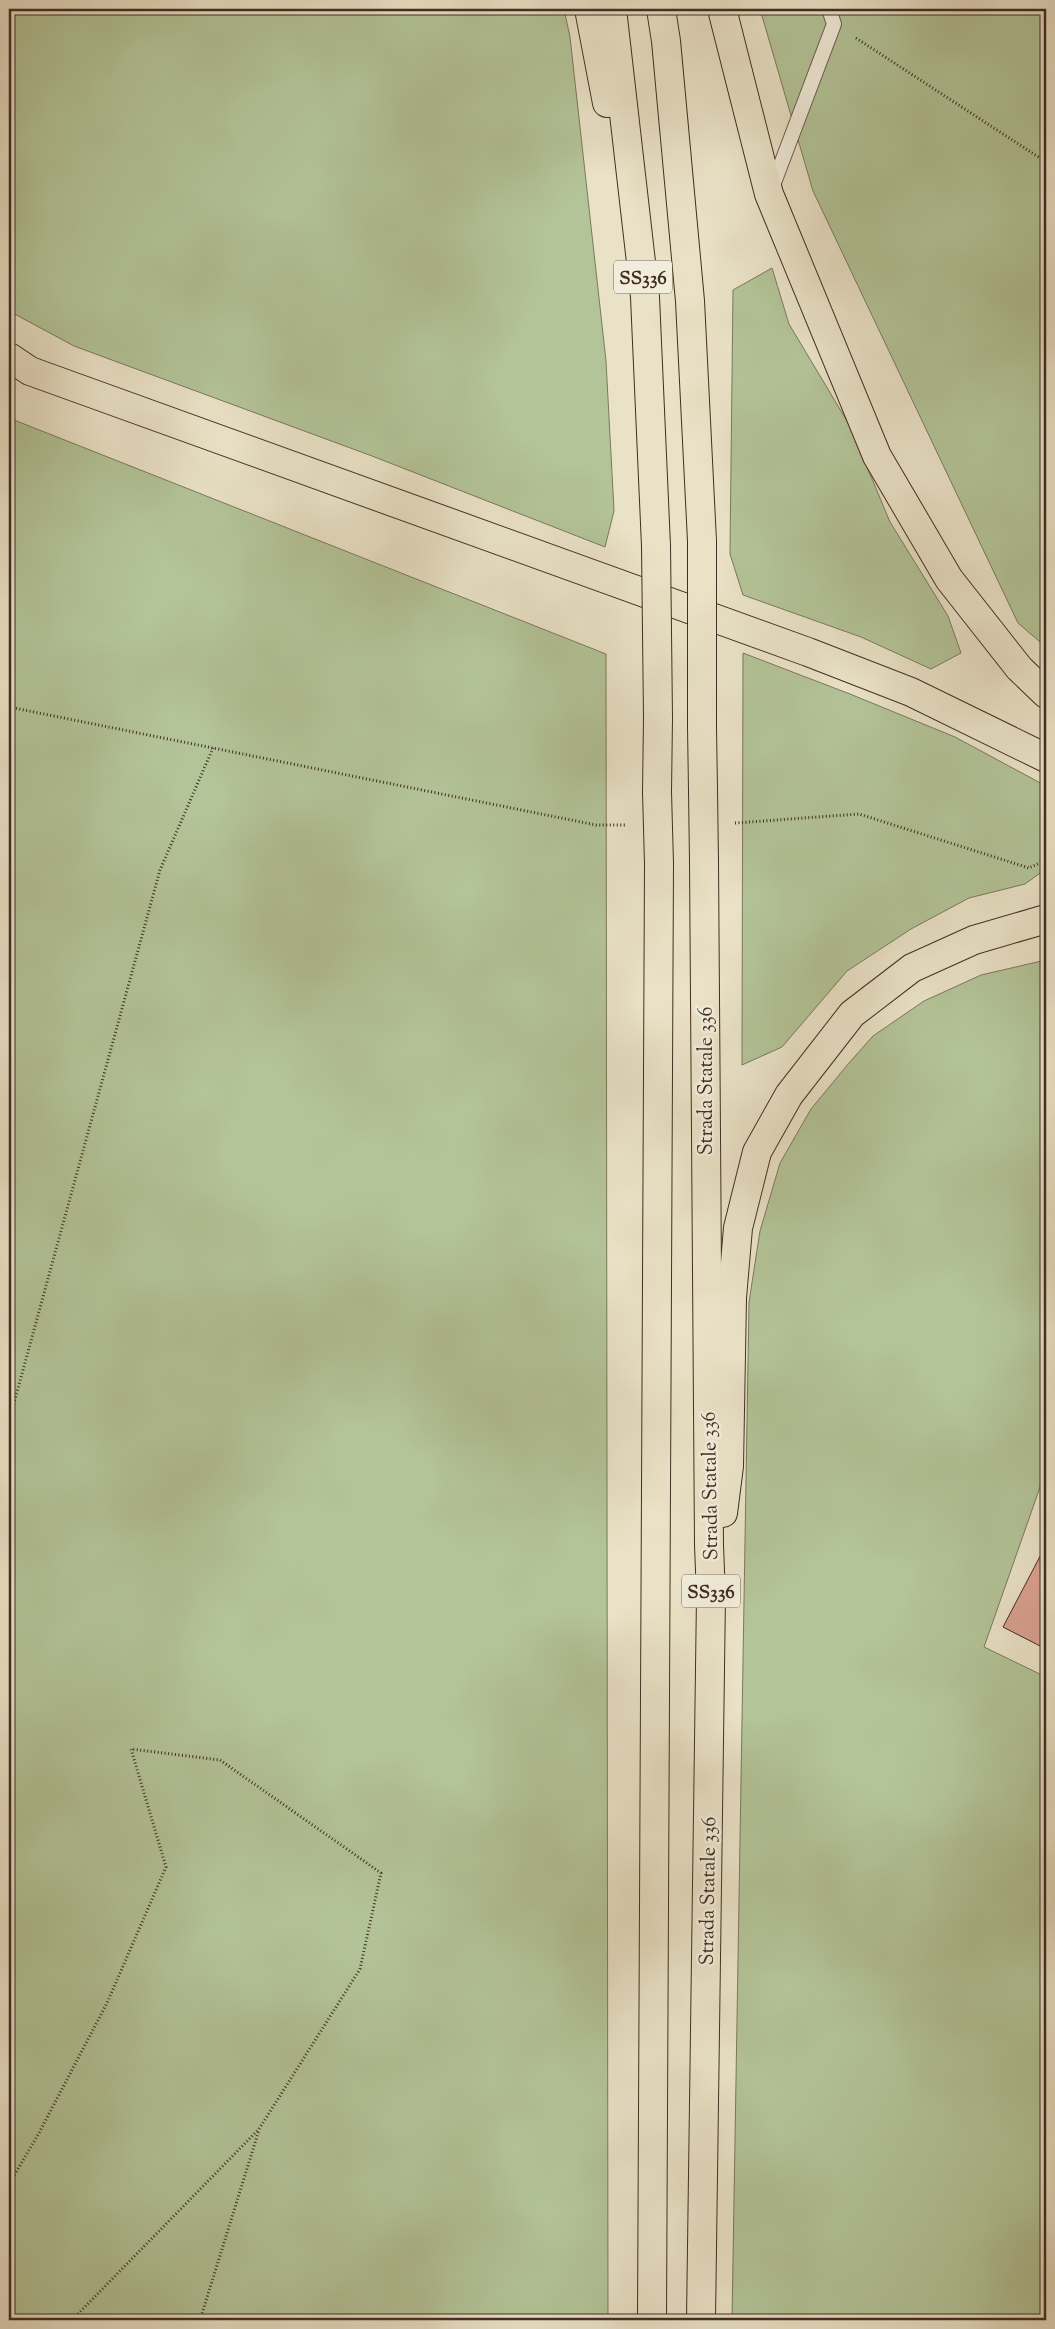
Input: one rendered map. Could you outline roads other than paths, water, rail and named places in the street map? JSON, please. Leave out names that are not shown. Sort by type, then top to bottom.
[{"type":"highway","points":[[589,9],[645,297]]},
{"type":"highway","name":"SS336","points":[[612,9],[645,297],[656,546],[659,864],[652,2320]]},
{"type":"highway","name":"Strada Statale 336","points":[[661,9],[667,51],[690,301],[702,541],[702,727],[711,1596],[701,2320]]},
{"type":"highway","points":[[722,9],[769,194],[877,456],[949,579],[1020,668],[1046,694]]},
{"type":"highway","points":[[9,357],[30,371],[808,652],[911,692],[1046,758]]},
{"type":"highway","points":[[711,1596],[729,1466],[732,1298],[738,1228],[757,1152],[789,1095],[852,1014],[912,968],[974,940],[1046,919]]},
{"type":"lane","points":[[769,194],[834,24],[829,9]]}]
